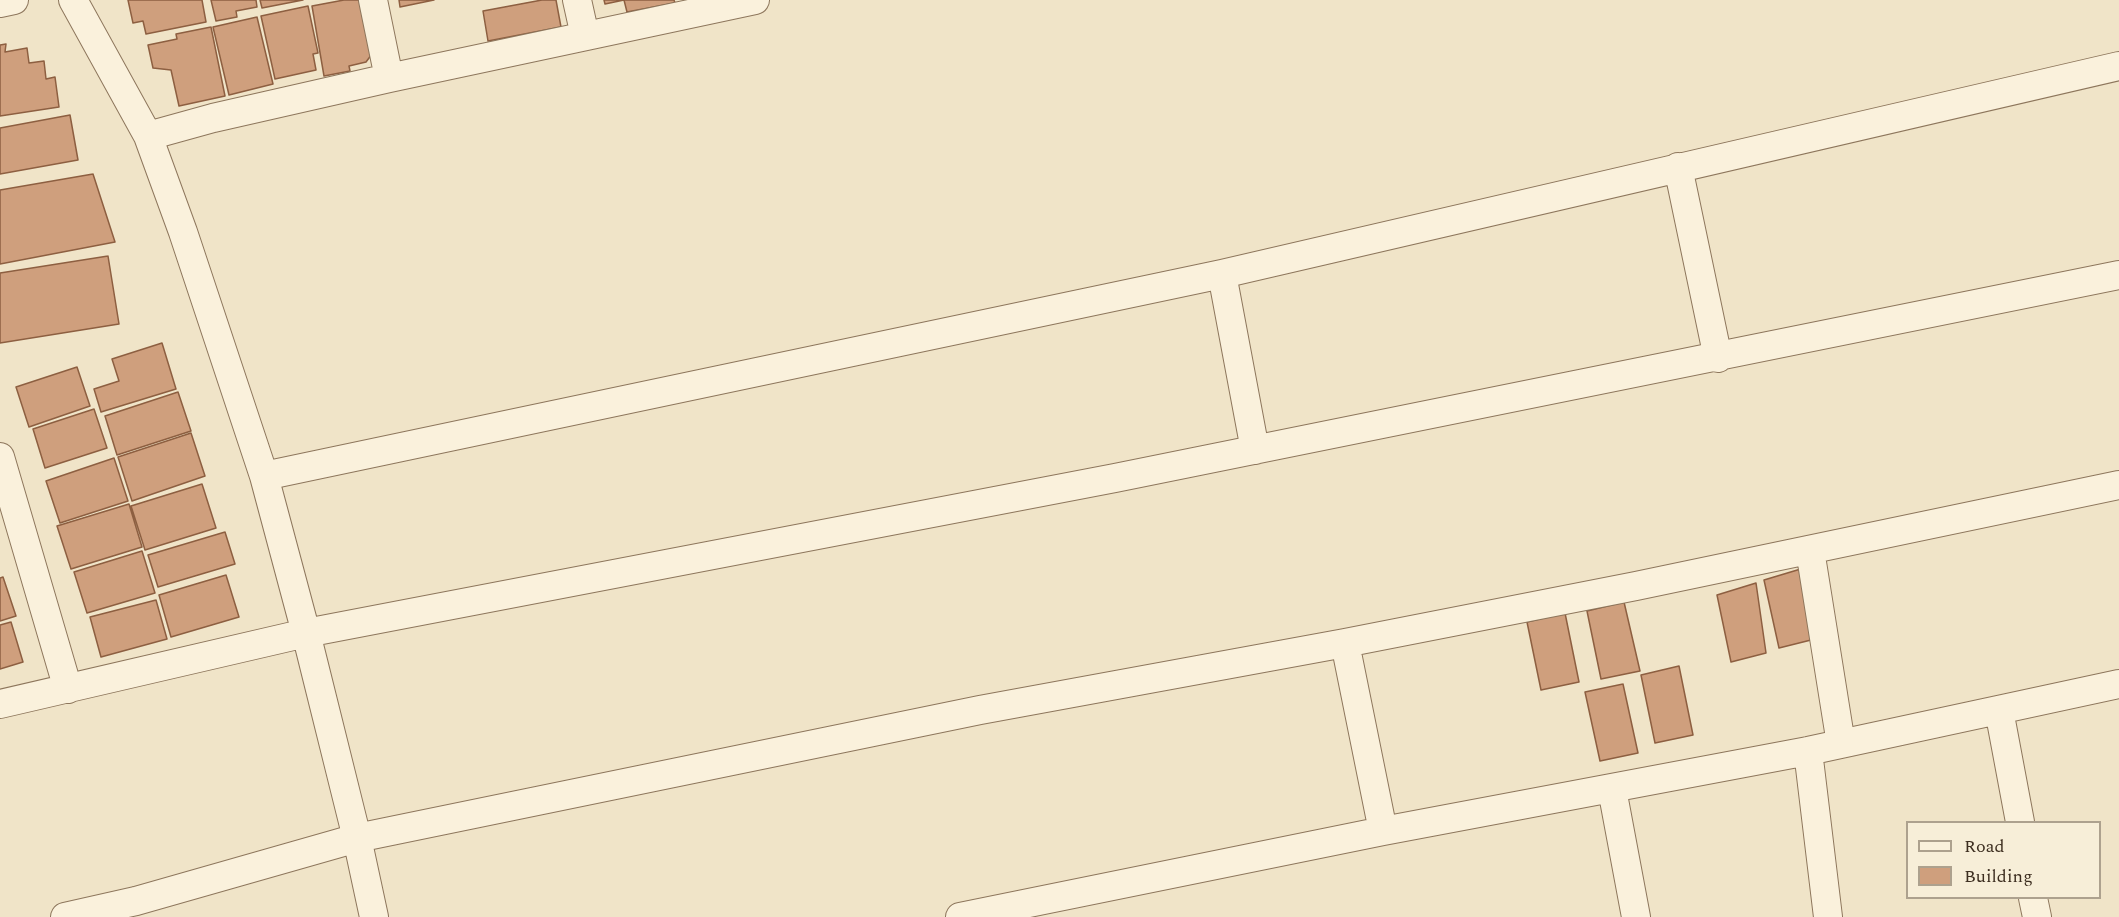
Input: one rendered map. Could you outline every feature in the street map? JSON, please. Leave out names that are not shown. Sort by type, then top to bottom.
[{"type":"street","points":[[0,3],[14,0]]},
{"type":"street","points":[[73,0],[148,136],[183,232],[264,476],[306,633],[357,838],[374,917]]},
{"type":"street","points":[[373,0],[389,78]]},
{"type":"street","points":[[577,0],[585,36]]},
{"type":"street","points":[[148,136],[213,118],[389,78],[755,0]]},
{"type":"street","points":[[264,476],[1222,274],[2119,66]]},
{"type":"street","points":[[1678,167],[1718,358]]},
{"type":"street","points":[[1222,274],[1255,450]]},
{"type":"street","points":[[0,704],[306,633],[1255,450],[2119,275]]},
{"type":"street","points":[[0,457],[68,689]]},
{"type":"street","points":[[65,917],[138,909],[357,838],[980,710],[1345,643],[1810,550],[2119,485]]},
{"type":"street","points":[[1810,550],[1841,744]]},
{"type":"street","points":[[1345,643],[1383,831]]},
{"type":"street","points":[[960,917],[1383,831],[1808,751],[2119,684]]},
{"type":"street","points":[[1999,711],[2020,821]]},
{"type":"street","points":[[1808,751],[1828,917]]},
{"type":"street","points":[[1612,789],[1636,917]]},
{"type":"street","points":[[2033,899],[2037,917]]},
{"type":"building","points":[[128,0],[202,0],[206,22],[146,34],[143,21],[133,23]]},
{"type":"building","points":[[211,0],[256,0],[257,7],[236,11],[237,17],[216,21]]},
{"type":"building","points":[[260,0],[303,0],[262,8]]},
{"type":"building","points":[[344,0],[363,0],[372,54],[366,62],[349,66],[350,71],[324,76],[312,6]]},
{"type":"building","points":[[399,0],[434,0],[400,7]]},
{"type":"building","points":[[542,0],[556,0],[561,27],[488,41],[483,11]]},
{"type":"building","points":[[604,0],[624,0],[605,4]]},
{"type":"building","points":[[624,0],[674,0],[675,3],[627,12]]},
{"type":"building","points":[[308,6],[318,53],[313,54],[316,70],[275,79],[261,16]]},
{"type":"building","points":[[257,17],[273,84],[229,95],[213,27]]},
{"type":"building","points":[[211,27],[225,96],[179,106],[171,70],[153,68],[148,45],[177,39],[176,34]]},
{"type":"building","points":[[6,44],[5,52],[27,48],[29,63],[44,61],[46,79],[55,77],[59,107],[0,116],[0,45]]},
{"type":"building","points":[[70,115],[78,160],[0,174],[0,128]]},
{"type":"building","points":[[93,174],[115,242],[0,264],[0,190]]},
{"type":"building","points":[[108,256],[119,324],[0,343],[0,273]]},
{"type":"building","points":[[162,343],[176,389],[101,412],[94,389],[119,381],[112,359]]},
{"type":"building","points":[[77,367],[90,406],[29,427],[16,387]]},
{"type":"building","points":[[178,392],[191,431],[117,455],[105,416]]},
{"type":"building","points":[[94,409],[107,448],[45,468],[33,429]]},
{"type":"building","points":[[191,433],[205,476],[132,501],[118,457]]},
{"type":"building","points":[[114,458],[128,501],[60,523],[46,481]]},
{"type":"building","points":[[202,484],[216,528],[145,550],[131,506]]},
{"type":"building","points":[[129,504],[142,547],[71,569],[57,526]]},
{"type":"building","points":[[225,532],[235,564],[158,587],[148,555]]},
{"type":"building","points":[[142,551],[155,593],[87,613],[74,572]]},
{"type":"building","points":[[1804,568],[1815,639],[1779,648],[1764,580]]},
{"type":"building","points":[[226,575],[239,617],[171,637],[159,595]]},
{"type":"building","points":[[3,577],[16,616],[0,621],[0,578]]},
{"type":"building","points":[[1756,583],[1766,653],[1731,662],[1717,595]]},
{"type":"building","points":[[156,600],[167,639],[101,657],[90,617]]},
{"type":"building","points":[[1624,602],[1640,671],[1601,679],[1587,611]]},
{"type":"building","points":[[1565,613],[1579,682],[1541,690],[1527,622]]},
{"type":"building","points":[[11,622],[23,662],[0,669],[0,625]]},
{"type":"building","points":[[1679,666],[1693,735],[1655,743],[1641,675]]},
{"type":"building","points":[[1623,684],[1638,753],[1600,761],[1585,692]]}]
